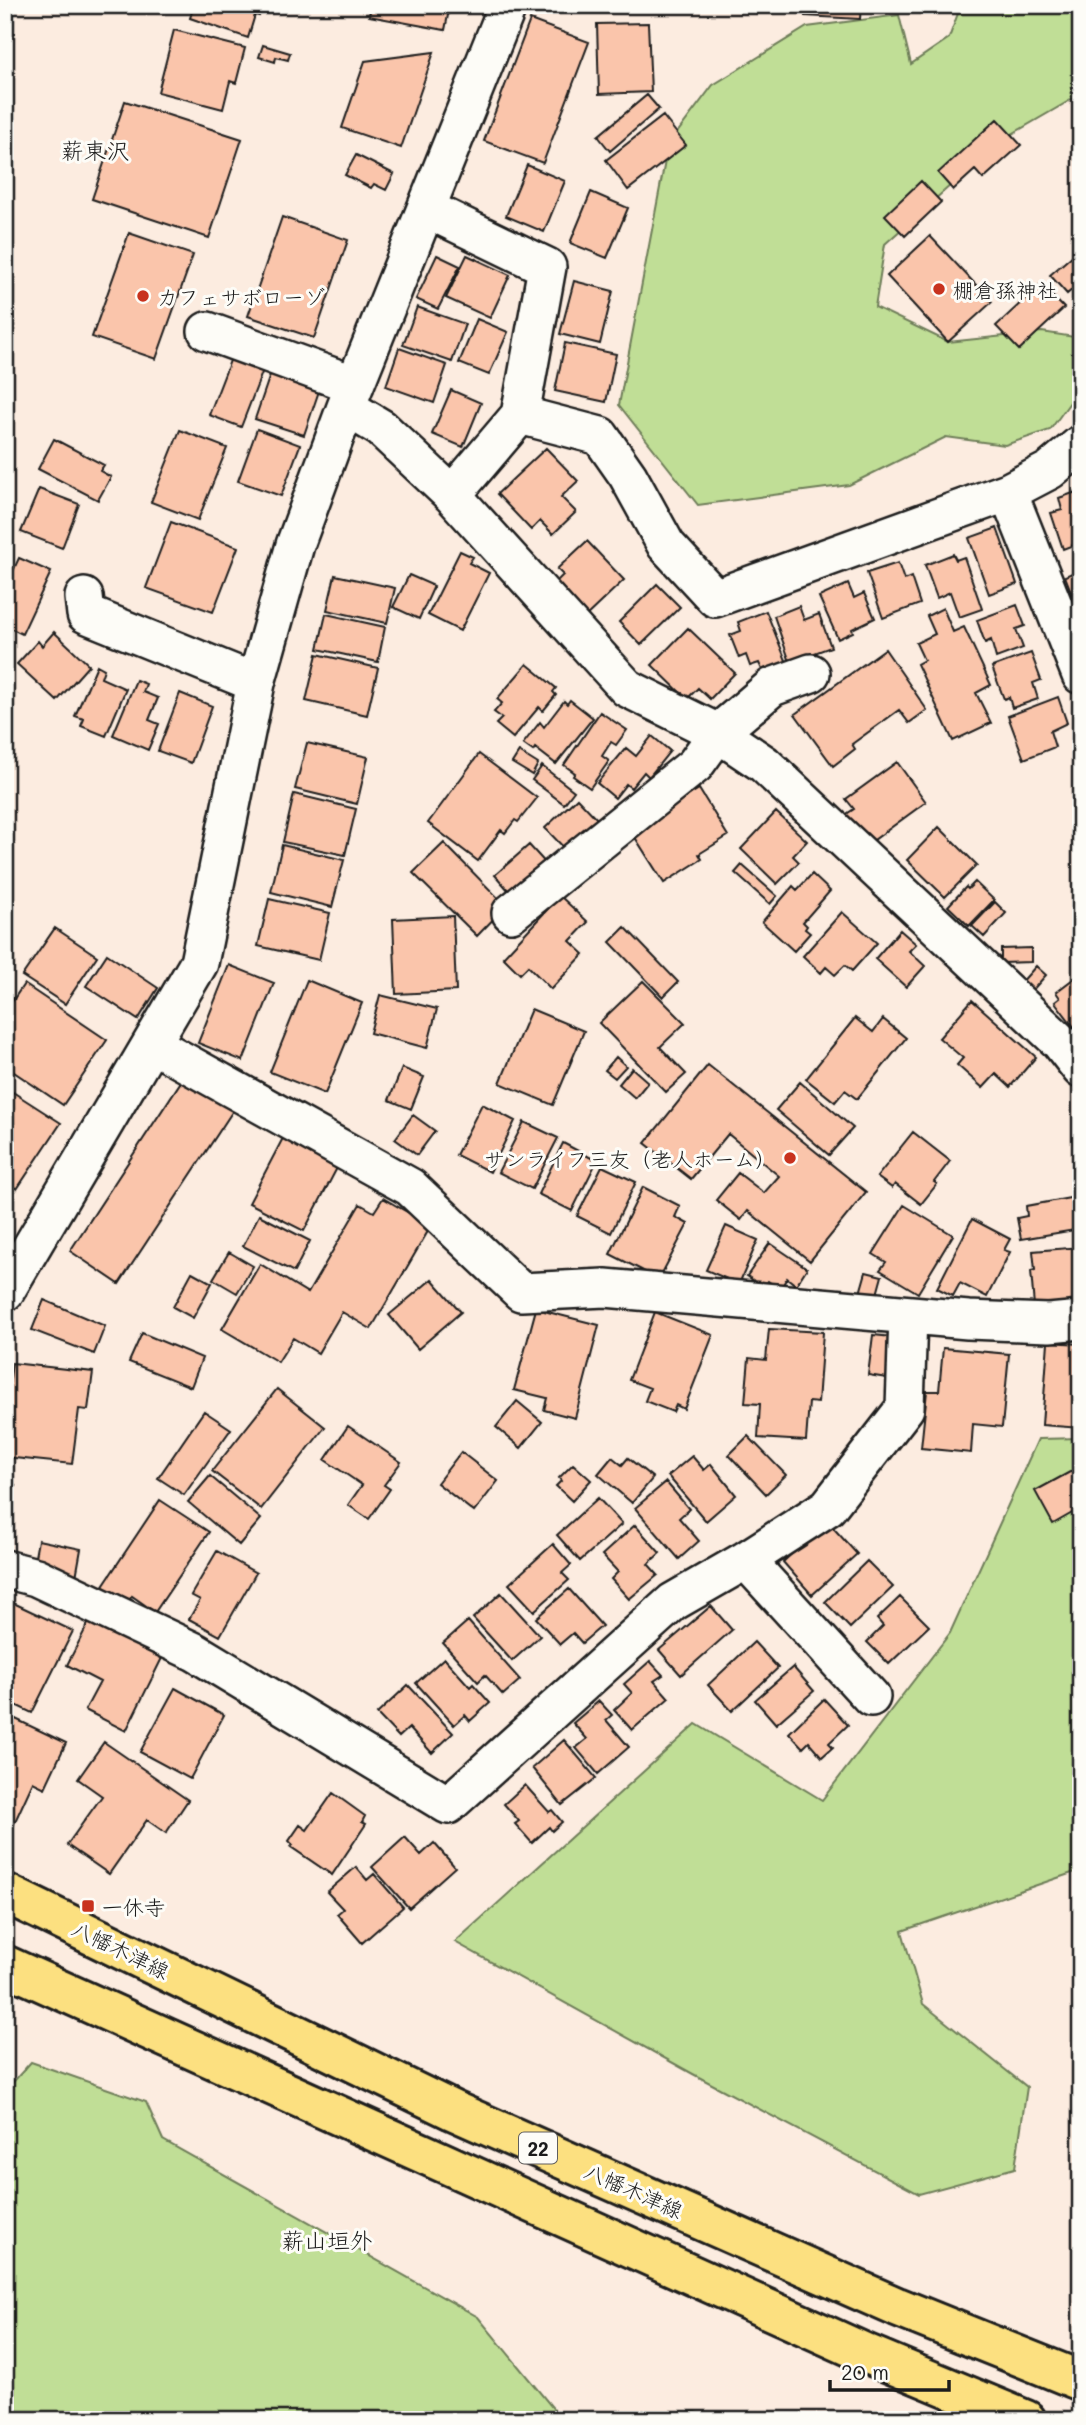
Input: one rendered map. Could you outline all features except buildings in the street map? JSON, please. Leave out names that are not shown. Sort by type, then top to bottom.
[{"type":"main road","name":"八幡木津線","points":[[5,1893],[452,2110],[897,2306],[1081,2381]]},
{"type":"main road","points":[[5,1965],[852,2347],[1026,2420]]},
{"type":"street","points":[[5,1292],[199,963],[256,683],[295,545],[351,396],[509,5]]},
{"type":"street","points":[[426,209],[547,267],[520,415],[453,495]]},
{"type":"street","points":[[207,331],[351,396],[453,495],[627,688],[718,733],[764,764],[1060,1042],[1081,1069]]},
{"type":"street","points":[[520,415],[600,436],[628,477],[666,545],[715,598],[1008,492],[1050,470],[1081,444]]},
{"type":"street","points":[[1008,492],[1081,675]]},
{"type":"street","points":[[84,597],[86,614],[256,683]]},
{"type":"street","points":[[511,913],[695,765],[718,733],[772,687],[811,673]]},
{"type":"street","points":[[152,1044],[270,1112],[410,1187],[522,1292],[605,1288],[908,1315],[1049,1323],[1081,1320]]},
{"type":"street","points":[[5,1569],[36,1577],[195,1652],[449,1805],[673,1602],[746,1560],[828,1507],[905,1408],[908,1315]]},
{"type":"street","points":[[746,1560],[871,1697]]},
{"type":"green space","points":[[961,5],[1081,5],[1081,94],[1000,141],[885,244],[875,307],[948,342],[1042,332],[1081,338],[1081,387],[1050,430],[1005,445],[946,437],[849,485],[698,505],[619,405],[668,145],[713,85],[807,27],[899,15],[911,64],[949,38]]},
{"type":"green space","points":[[1081,1438],[1081,1870],[902,1931],[923,2004],[1027,2087],[1015,2168],[919,2194],[693,2074],[455,1942],[696,1724],[822,1800],[950,1633],[1038,1439]]},
{"type":"green space","points":[[31,2062],[146,2102],[163,2140],[478,2317],[560,2417],[695,2412],[713,2420],[5,2420],[5,2091]]},
{"type":"place","name":"棚倉孫神社","points":[[939,289]]},
{"type":"place","name":"カフェサボローゾ","points":[[143,296]]},
{"type":"place","name":"サンライフ三友（老人ホーム）","points":[[790,1158]]},
{"type":"place","name":"一休寺","points":[[88,1906]]},
{"type":"district","name":"薪東沢","points":[[95,150]]},
{"type":"district","name":"薪山垣外","points":[[327,2240]]}]
